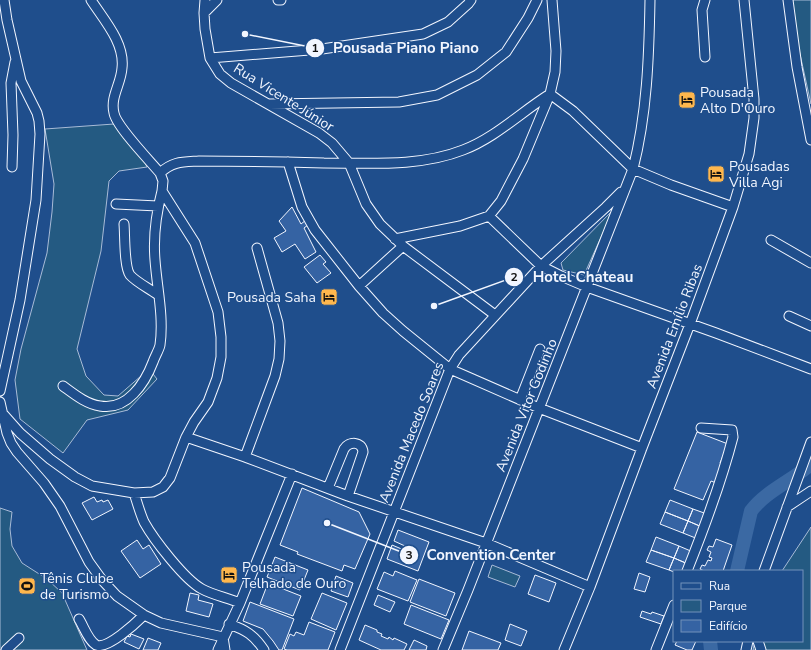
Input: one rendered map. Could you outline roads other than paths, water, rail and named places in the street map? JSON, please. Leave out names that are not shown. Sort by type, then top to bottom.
[{"type":"street","points":[[0,391],[19,306],[36,200],[40,134],[37,114],[21,81],[15,59],[4,0]]},
{"type":"street","points":[[63,386],[88,403],[100,407],[112,406],[127,400],[140,387],[148,374],[160,346],[161,327],[155,259],[155,226],[162,191],[162,181],[160,173],[119,124],[114,114],[113,100],[122,68],[121,52],[115,37],[91,0]]},
{"type":"street","name":"Rua Vicente Júnior","points":[[205,0],[205,29],[210,58],[220,74],[231,83],[319,133],[332,143],[349,163],[366,204],[380,224],[395,239],[495,316]]},
{"type":"street","points":[[204,13],[217,0]]},
{"type":"street","points":[[210,58],[322,49],[424,34],[448,22],[471,0]]},
{"type":"street","points":[[269,104],[399,102],[437,95],[477,76],[506,52],[528,18],[537,0]]},
{"type":"street","points":[[395,239],[460,226],[489,216],[501,201],[523,159],[550,94],[555,72],[556,51],[552,0]]},
{"type":"street","name":"Avenida Vitor Godinho","points":[[443,650],[468,590],[633,169],[639,147],[645,100],[648,65],[650,0]]},
{"type":"street","points":[[705,0],[702,10],[705,57]]},
{"type":"street","name":"Avenida Emílio Ribas","points":[[564,650],[590,587],[690,324],[733,207],[749,154],[754,118],[754,98],[744,0]]},
{"type":"street","points":[[788,0],[800,85],[811,140]]},
{"type":"street","points":[[12,167],[13,135],[11,83],[15,59]]},
{"type":"street","points":[[160,173],[176,163],[200,161],[349,163],[408,162],[444,157],[465,150],[492,134],[550,94]]},
{"type":"street","points":[[550,94],[572,111],[633,169],[671,185],[733,207]]},
{"type":"street","points":[[288,162],[302,207],[322,241],[383,313],[450,369],[539,408],[642,448]]},
{"type":"street","name":"Avenida Macedo Soares","points":[[340,650],[450,369],[459,354],[541,266],[625,188]]},
{"type":"street","points":[[4,415],[20,433],[75,477],[92,486],[134,493],[153,492],[163,487],[170,478],[186,437],[194,422],[208,402],[217,378],[221,357],[221,336],[218,312],[195,243],[162,191]]},
{"type":"street","points":[[116,204],[158,206]]},
{"type":"street","points":[[606,207],[610,208],[615,214]]},
{"type":"street","points":[[489,216],[541,266],[587,287],[810,367]]},
{"type":"street","points":[[124,224],[128,273],[133,279],[158,295]]},
{"type":"street","points":[[771,240],[811,263]]},
{"type":"street","points":[[359,286],[404,246]]},
{"type":"street","points":[[245,457],[275,376],[279,359],[280,341],[278,323],[257,248]]},
{"type":"street","points":[[789,316],[811,326]]},
{"type":"street","points":[[520,400],[540,349]]},
{"type":"street","points":[[0,402],[7,433],[16,452],[44,483],[60,506],[89,562],[102,580],[117,596],[144,615],[161,623],[223,637]]},
{"type":"street","points":[[687,570],[709,516],[722,478],[733,437],[732,430],[701,428]]},
{"type":"street","points":[[186,437],[292,474],[348,496],[486,543],[590,587]]},
{"type":"street","points":[[764,570],[811,442]]},
{"type":"street","points":[[328,488],[347,444],[352,443],[359,445],[363,449],[363,452],[348,496]]},
{"type":"street","points":[[218,650],[240,602],[292,474]]},
{"type":"street","points":[[787,507],[811,491]]},
{"type":"street","points":[[134,493],[144,521],[152,534],[182,572],[194,584],[204,590],[240,602]]},
{"type":"street","points":[[656,650],[673,607]]},
{"type":"street","points":[[79,619],[90,639],[97,646],[101,647],[107,645],[128,630],[144,615]]},
{"type":"street","points":[[229,624],[244,629],[256,639],[264,650]]},
{"type":"street","points":[[223,637],[225,650]]},
{"type":"street","points":[[6,650],[19,638]]},
{"type":"waterway","points":[[737,570],[751,511],[764,498],[811,464]]},
{"type":"waterway","points":[[710,642],[711,650]]},
{"type":"place","name":"Pousada Piano Piano","points":[[245,34]]},
{"type":"place","name":"Pousada Alto D'Ouro","points":[[687,100]]},
{"type":"place","name":"Pousadas Villa Agi","points":[[716,174]]},
{"type":"place","name":"Pousada Saha","points":[[329,297]]},
{"type":"place","name":"Hotel Chateau","points":[[434,306]]},
{"type":"place","name":"Convention Center","points":[[327,523]]},
{"type":"place","name":"Pousada Telhado de Ouro","points":[[229,575]]},
{"type":"place","name":"Tênis Clube de Turismo","points":[[27,586]]}]
